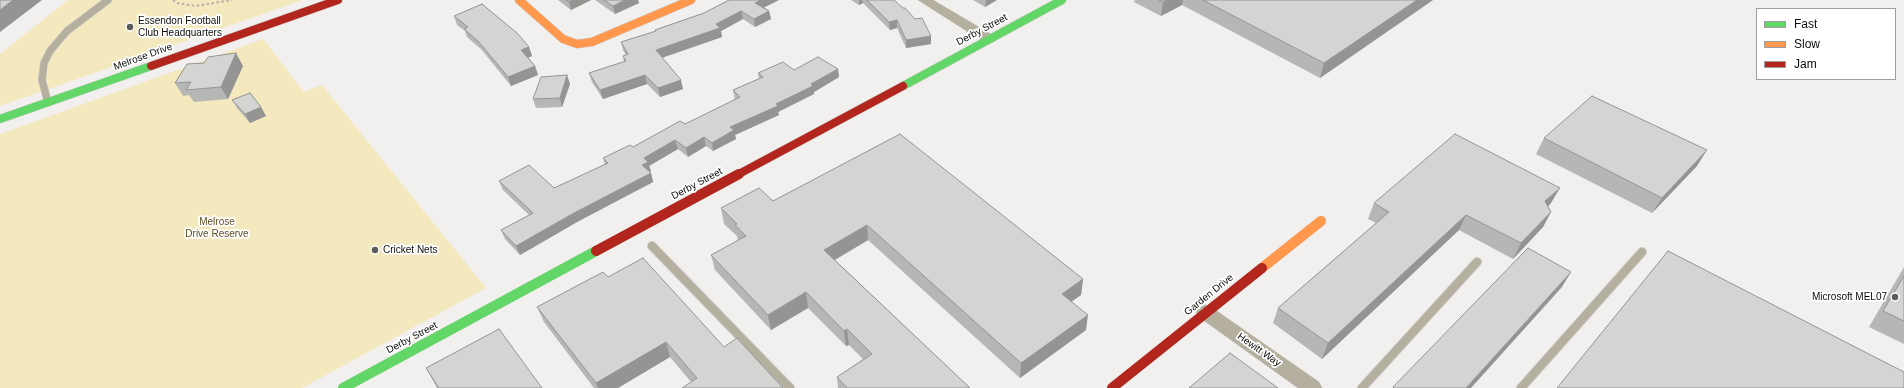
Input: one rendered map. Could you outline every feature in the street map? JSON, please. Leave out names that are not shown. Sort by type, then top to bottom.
[{"type":"street","name":"Melrose Drive","points":[[0,120],[338,0]]},
{"type":"street","points":[[519,0],[563,39],[577,44],[592,42],[691,0]]},
{"type":"street","points":[[924,0],[990,39]]},
{"type":"street","name":"Derby Street","points":[[343,388],[1062,0]]},
{"type":"street","name":"Garden Drive","points":[[1112,388],[1205,312],[1321,221]]},
{"type":"street","name":"Hewitt Way","points":[[1205,312],[1312,388]]},
{"type":"lane","points":[[48,103],[42,80],[44,63],[50,51],[67,31],[108,0]]},
{"type":"lane","points":[[652,246],[790,388]]},
{"type":"lane","points":[[1521,388],[1642,252]]},
{"type":"lane","points":[[1362,388],[1477,262]]},
{"type":"path","points":[[173,0],[177,3],[195,6],[232,0]]},
{"type":"green space","name":"Essendon Football Club Headquarters","points":[[68,0],[303,0],[0,106],[0,54]]},
{"type":"green space","name":"Melrose Drive Reserve","points":[[263,39],[304,92],[322,85],[486,288],[302,388],[0,388],[0,134]]},
{"type":"building","points":[[0,0],[13,0],[0,10]]},
{"type":"building","points":[[604,0],[625,0],[613,6]]},
{"type":"building","points":[[729,0],[761,0],[755,3],[769,11],[754,19],[741,11],[716,24],[720,28],[656,50],[681,80],[658,88],[645,75],[600,90],[589,73],[626,61],[623,56],[628,54],[621,42],[704,13]]},
{"type":"building","points":[[867,0],[894,0],[905,8],[915,19],[922,18],[931,36],[906,40],[897,20],[889,22]]},
{"type":"building","points":[[1203,0],[1417,0],[1324,63]]},
{"type":"building","points":[[482,4],[517,33],[529,47],[521,50],[535,66],[508,77],[478,41],[464,29],[468,27],[454,16]]},
{"type":"building","points":[[236,53],[221,87],[186,90],[191,82],[175,83],[187,64],[204,63],[208,57]]},
{"type":"building","points":[[818,57],[838,69],[811,84],[813,86],[776,104],[778,106],[730,127],[734,130],[712,143],[704,137],[686,148],[675,140],[644,158],[648,162],[642,165],[651,173],[574,213],[516,246],[501,230],[533,213],[499,181],[529,165],[554,188],[608,163],[603,158],[630,145],[633,147],[680,121],[685,124],[740,97],[733,90],[763,77],[758,73],[783,62],[794,70]]},
{"type":"building","points":[[567,75],[560,98],[533,99],[541,77]]},
{"type":"building","points":[[250,93],[261,107],[245,114],[232,100]]},
{"type":"building","points":[[1592,96],[1707,150],[1662,198],[1544,138]]},
{"type":"building","points":[[900,134],[1083,279],[1062,294],[1088,315],[1021,363],[867,225],[824,250],[970,388],[847,388],[837,377],[872,354],[847,329],[844,331],[806,292],[768,315],[711,255],[746,236],[735,225],[737,224],[721,208],[759,188],[773,201]]},
{"type":"building","points":[[1455,134],[1560,188],[1545,201],[1551,212],[1521,243],[1466,215],[1328,343],[1278,308],[1389,212],[1374,203]]},
{"type":"building","points":[[1528,248],[1571,272],[1466,388],[1394,388],[1393,387]]},
{"type":"building","points":[[1668,251],[1904,372],[1904,388],[1557,388]]},
{"type":"building","points":[[643,258],[724,347],[737,338],[783,388],[682,388],[697,378],[666,342],[596,383],[537,307],[603,272],[608,277]]},
{"type":"building","points":[[1904,276],[1904,321],[1883,311]]},
{"type":"building","points":[[499,329],[542,388],[439,388],[426,368]]},
{"type":"building","points":[[1230,353],[1278,388],[1189,388]]},
{"type":"traffic: fast","points":[[903,86],[1062,0]]},
{"type":"traffic: fast","points":[[0,119],[151,66]]},
{"type":"traffic: fast","points":[[343,388],[596,251]]},
{"type":"traffic: slow","points":[[519,0],[563,39],[577,44],[592,42],[691,0]]},
{"type":"traffic: slow","points":[[1262,268],[1321,221]]},
{"type":"traffic: jam","points":[[151,66],[338,0]]},
{"type":"traffic: jam","points":[[596,251],[903,86]]},
{"type":"traffic: jam","points":[[1112,388],[1262,268]]},
{"type":"place","name":"Essendon Football Club Headquarters","points":[[130,27]]},
{"type":"place","name":"Cricket Nets","points":[[375,250]]},
{"type":"place","name":"Microsoft MEL07","points":[[1895,297]]}]
